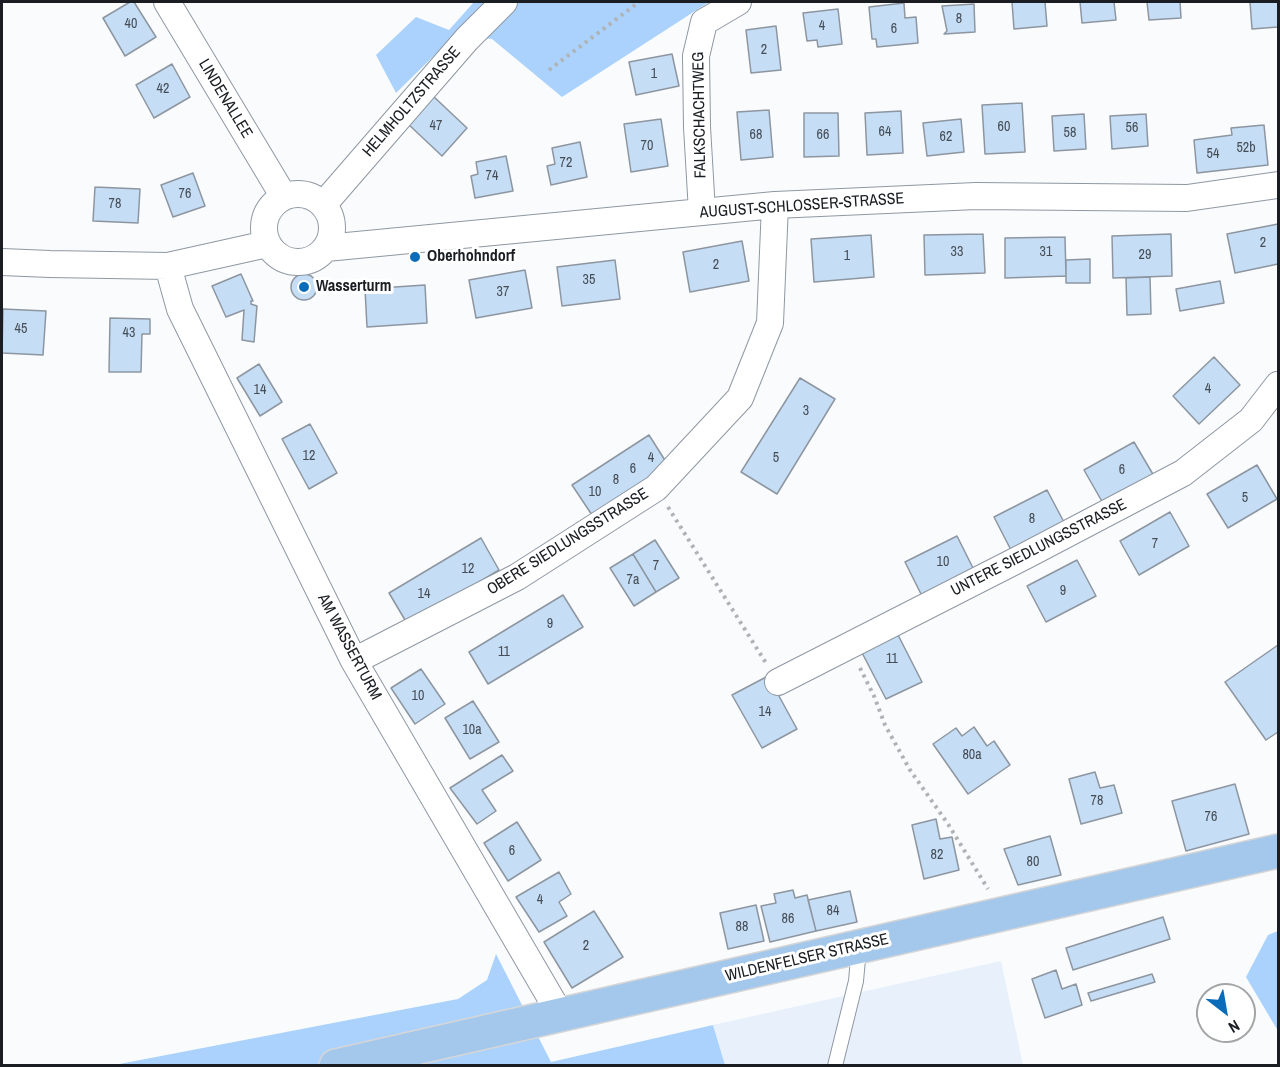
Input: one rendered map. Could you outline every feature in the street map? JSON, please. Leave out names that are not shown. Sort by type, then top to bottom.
[{"type":"main road","name":"WILDENFELSER STRASSE","points":[[336,1065],[1278,851]]},
{"type":"street","name":"LINDENALLEE","points":[[166,2],[284,197]]},
{"type":"street","name":"HELMHOLTZSTRASSE","points":[[323,205],[467,39],[504,2]]},
{"type":"street","name":"FALKSCHACHTWEG","points":[[702,212],[696,56],[704,22],[738,2]]},
{"type":"street","name":"AUGUST-SCHLOSSER-STRASSE","points":[[326,248],[775,205],[976,196],[1188,198],[1278,185]]},
{"type":"street","points":[[294,194],[315,198],[323,205],[330,214],[331,237],[326,248],[318,256],[296,263],[274,254],[267,244],[264,222],[274,203],[294,194]]},
{"type":"street","name":"OBERE SIEDLUNGSSTRASSE","points":[[354,660],[517,577],[656,488],[740,398],[770,323],[775,205]]},
{"type":"street","points":[[2,262],[168,266],[267,244]]},
{"type":"street","name":"AM WASSERTURM","points":[[168,266],[180,309],[354,660],[560,1014]]},
{"type":"street","name":"UNTERE SIEDLUNGSSTRASSE","points":[[778,682],[1183,473],[1251,420],[1278,385]]},
{"type":"lane","points":[[835,1065],[856,981],[859,946]]},
{"type":"path","points":[[549,70],[639,2]]},
{"type":"path","points":[[656,488],[778,682]]},
{"type":"path","points":[[848,646],[874,696],[885,725],[910,770],[948,824],[993,897],[998,915]]},
{"type":"shaded area","points":[[474,2],[709,2],[562,97],[492,39],[455,35],[396,93],[376,55],[416,17],[449,30]]},
{"type":"shaded area","points":[[1278,931],[1278,1031],[1256,994],[1256,983],[1250,983],[1246,977],[1268,935]]},
{"type":"shaded area","points":[[496,954],[551,1062],[713,1025],[725,1065],[109,1066],[458,999],[487,980]]},
{"type":"shaded area","points":[[1001,961],[1023,1065],[725,1065],[713,1025]]},
{"type":"building","points":[[130,2],[134,2],[156,37],[125,56],[103,18]]},
{"type":"building","points":[[1012,2],[1045,2],[1047,26],[1014,29]]},
{"type":"building","points":[[1080,2],[1114,2],[1116,20],[1082,23]]},
{"type":"building","points":[[1147,2],[1180,2],[1181,18],[1149,20]]},
{"type":"building","points":[[1250,2],[1278,2],[1278,27],[1252,29]]},
{"type":"building","points":[[904,3],[905,18],[916,17],[918,43],[877,47],[876,39],[872,39],[869,7]]},
{"type":"building","points":[[974,4],[975,32],[944,34],[947,31],[942,6]]},
{"type":"building","points":[[838,9],[842,44],[818,47],[817,40],[807,41],[803,13]]},
{"type":"building","points":[[776,26],[781,70],[751,73],[746,30]]},
{"type":"building","points":[[672,54],[679,86],[636,95],[629,62]]},
{"type":"building","points":[[172,64],[190,97],[154,118],[136,85]]},
{"type":"building","points":[[433,96],[467,128],[442,156],[407,123]]},
{"type":"building","points":[[1022,103],[1025,152],[985,154],[982,105]]},
{"type":"building","points":[[769,110],[773,157],[741,160],[737,112]]},
{"type":"building","points":[[901,111],[903,153],[867,155],[865,113]]},
{"type":"building","points":[[804,113],[838,113],[839,156],[804,157]]},
{"type":"building","points":[[1084,114],[1086,149],[1054,151],[1052,116]]},
{"type":"building","points":[[1146,114],[1148,146],[1112,149],[1110,116]]},
{"type":"building","points":[[661,119],[668,166],[631,172],[624,124]]},
{"type":"building","points":[[961,119],[964,152],[927,156],[923,123]]},
{"type":"building","points":[[1264,125],[1268,165],[1197,173],[1194,140],[1232,135],[1231,128]]},
{"type":"building","points":[[580,142],[587,177],[551,185],[547,166],[555,164],[552,148]]},
{"type":"building","points":[[506,156],[513,191],[475,198],[471,176],[478,174],[476,162]]},
{"type":"building","points":[[193,173],[205,206],[173,217],[161,185]]},
{"type":"building","points":[[95,187],[140,189],[138,223],[93,221]]},
{"type":"building","points":[[1278,224],[1278,264],[1235,273],[1227,234]]},
{"type":"building","points":[[983,234],[985,273],[925,275],[924,235]]},
{"type":"building","points":[[1171,234],[1172,276],[1113,278],[1112,236]]},
{"type":"building","points":[[871,235],[874,277],[814,282],[811,239]]},
{"type":"building","points":[[1065,237],[1066,276],[1005,278],[1005,238]]},
{"type":"building","points":[[742,241],[749,281],[690,292],[683,252]]},
{"type":"building","points":[[1090,259],[1090,283],[1066,283],[1066,260]]},
{"type":"building","points":[[615,260],[620,299],[562,306],[557,267]]},
{"type":"building","points":[[525,270],[532,308],[476,318],[469,280]]},
{"type":"building","points":[[241,274],[253,301],[251,304],[257,306],[254,342],[242,340],[244,310],[226,317],[212,286]]},
{"type":"building","name":"Wasserturm","points":[[304,274],[313,278],[317,287],[313,296],[304,300],[295,296],[291,287],[295,278]]},
{"type":"building","points":[[1150,277],[1151,314],[1127,315],[1126,278]]},
{"type":"building","points":[[1220,281],[1224,303],[1180,311],[1176,289]]},
{"type":"building","points":[[425,285],[427,323],[367,327],[365,289]]},
{"type":"building","points":[[3,309],[46,311],[43,355],[2,353]]},
{"type":"building","points":[[110,318],[150,319],[150,334],[142,334],[141,372],[109,372]]},
{"type":"building","points":[[1214,357],[1240,385],[1199,424],[1173,396]]},
{"type":"building","points":[[259,364],[282,402],[260,416],[237,378]]},
{"type":"building","points":[[800,378],[835,399],[777,494],[741,472]]},
{"type":"building","points":[[310,424],[337,473],[309,489],[282,439]]},
{"type":"building","points":[[649,435],[668,465],[592,515],[572,485]]},
{"type":"building","points":[[1134,442],[1154,476],[1104,505],[1084,470]]},
{"type":"building","points":[[1257,465],[1277,499],[1228,528],[1207,494]]},
{"type":"building","points":[[1047,490],[1065,524],[1012,552],[994,517]]},
{"type":"building","points":[[1170,512],[1189,546],[1139,575],[1120,541]]},
{"type":"building","points":[[957,536],[974,570],[922,596],[905,562]]},
{"type":"building","points":[[481,538],[499,570],[408,625],[389,593]]},
{"type":"building","points":[[655,540],[679,578],[656,592],[633,554]]},
{"type":"building","points":[[633,554],[656,592],[634,606],[610,568]]},
{"type":"building","points":[[1077,560],[1096,596],[1046,622],[1027,586]]},
{"type":"building","points":[[563,595],[583,627],[488,684],[469,652]]},
{"type":"building","points":[[895,629],[922,682],[886,699],[859,647]]},
{"type":"building","points":[[1278,645],[1278,732],[1266,740],[1225,682]]},
{"type":"building","points":[[421,669],[445,704],[415,724],[391,688]]},
{"type":"building","points":[[768,676],[797,729],[762,748],[732,695]]},
{"type":"building","points":[[473,701],[499,742],[470,759],[445,718]]},
{"type":"building","points":[[974,727],[987,746],[994,741],[1010,765],[968,794],[933,744],[956,728],[962,736]]},
{"type":"building","points":[[502,755],[513,771],[482,790],[496,811],[477,824],[450,788]]},
{"type":"building","points":[[1095,772],[1100,788],[1114,785],[1122,813],[1081,824],[1069,779]]},
{"type":"building","points":[[1235,784],[1249,834],[1186,851],[1172,801]]},
{"type":"building","points":[[936,819],[940,839],[952,837],[959,870],[924,879],[912,825]]},
{"type":"building","points":[[517,822],[541,860],[508,881],[484,843]]},
{"type":"building","points":[[1050,836],[1061,875],[1018,885],[1004,849]]},
{"type":"building","points":[[559,872],[571,894],[559,902],[567,916],[539,932],[516,897]]},
{"type":"building","points":[[793,890],[795,898],[807,895],[816,931],[770,942],[761,906],[776,903],[774,894]]},
{"type":"building","points":[[850,891],[857,922],[816,931],[808,900]]},
{"type":"building","points":[[756,905],[764,941],[728,949],[720,913]]},
{"type":"building","points":[[594,911],[623,957],[572,988],[544,942]]},
{"type":"building","points":[[1163,917],[1170,939],[1073,970],[1066,948]]},
{"type":"building","points":[[1056,970],[1062,989],[1076,984],[1082,1005],[1045,1018],[1032,979]]},
{"type":"building","points":[[1152,974],[1155,982],[1091,1001],[1088,993]]},
{"type":"place","name":"Oberhohndorf","points":[[415,257]]},
{"type":"place","name":"Wasserturm","points":[[304,287]]}]
